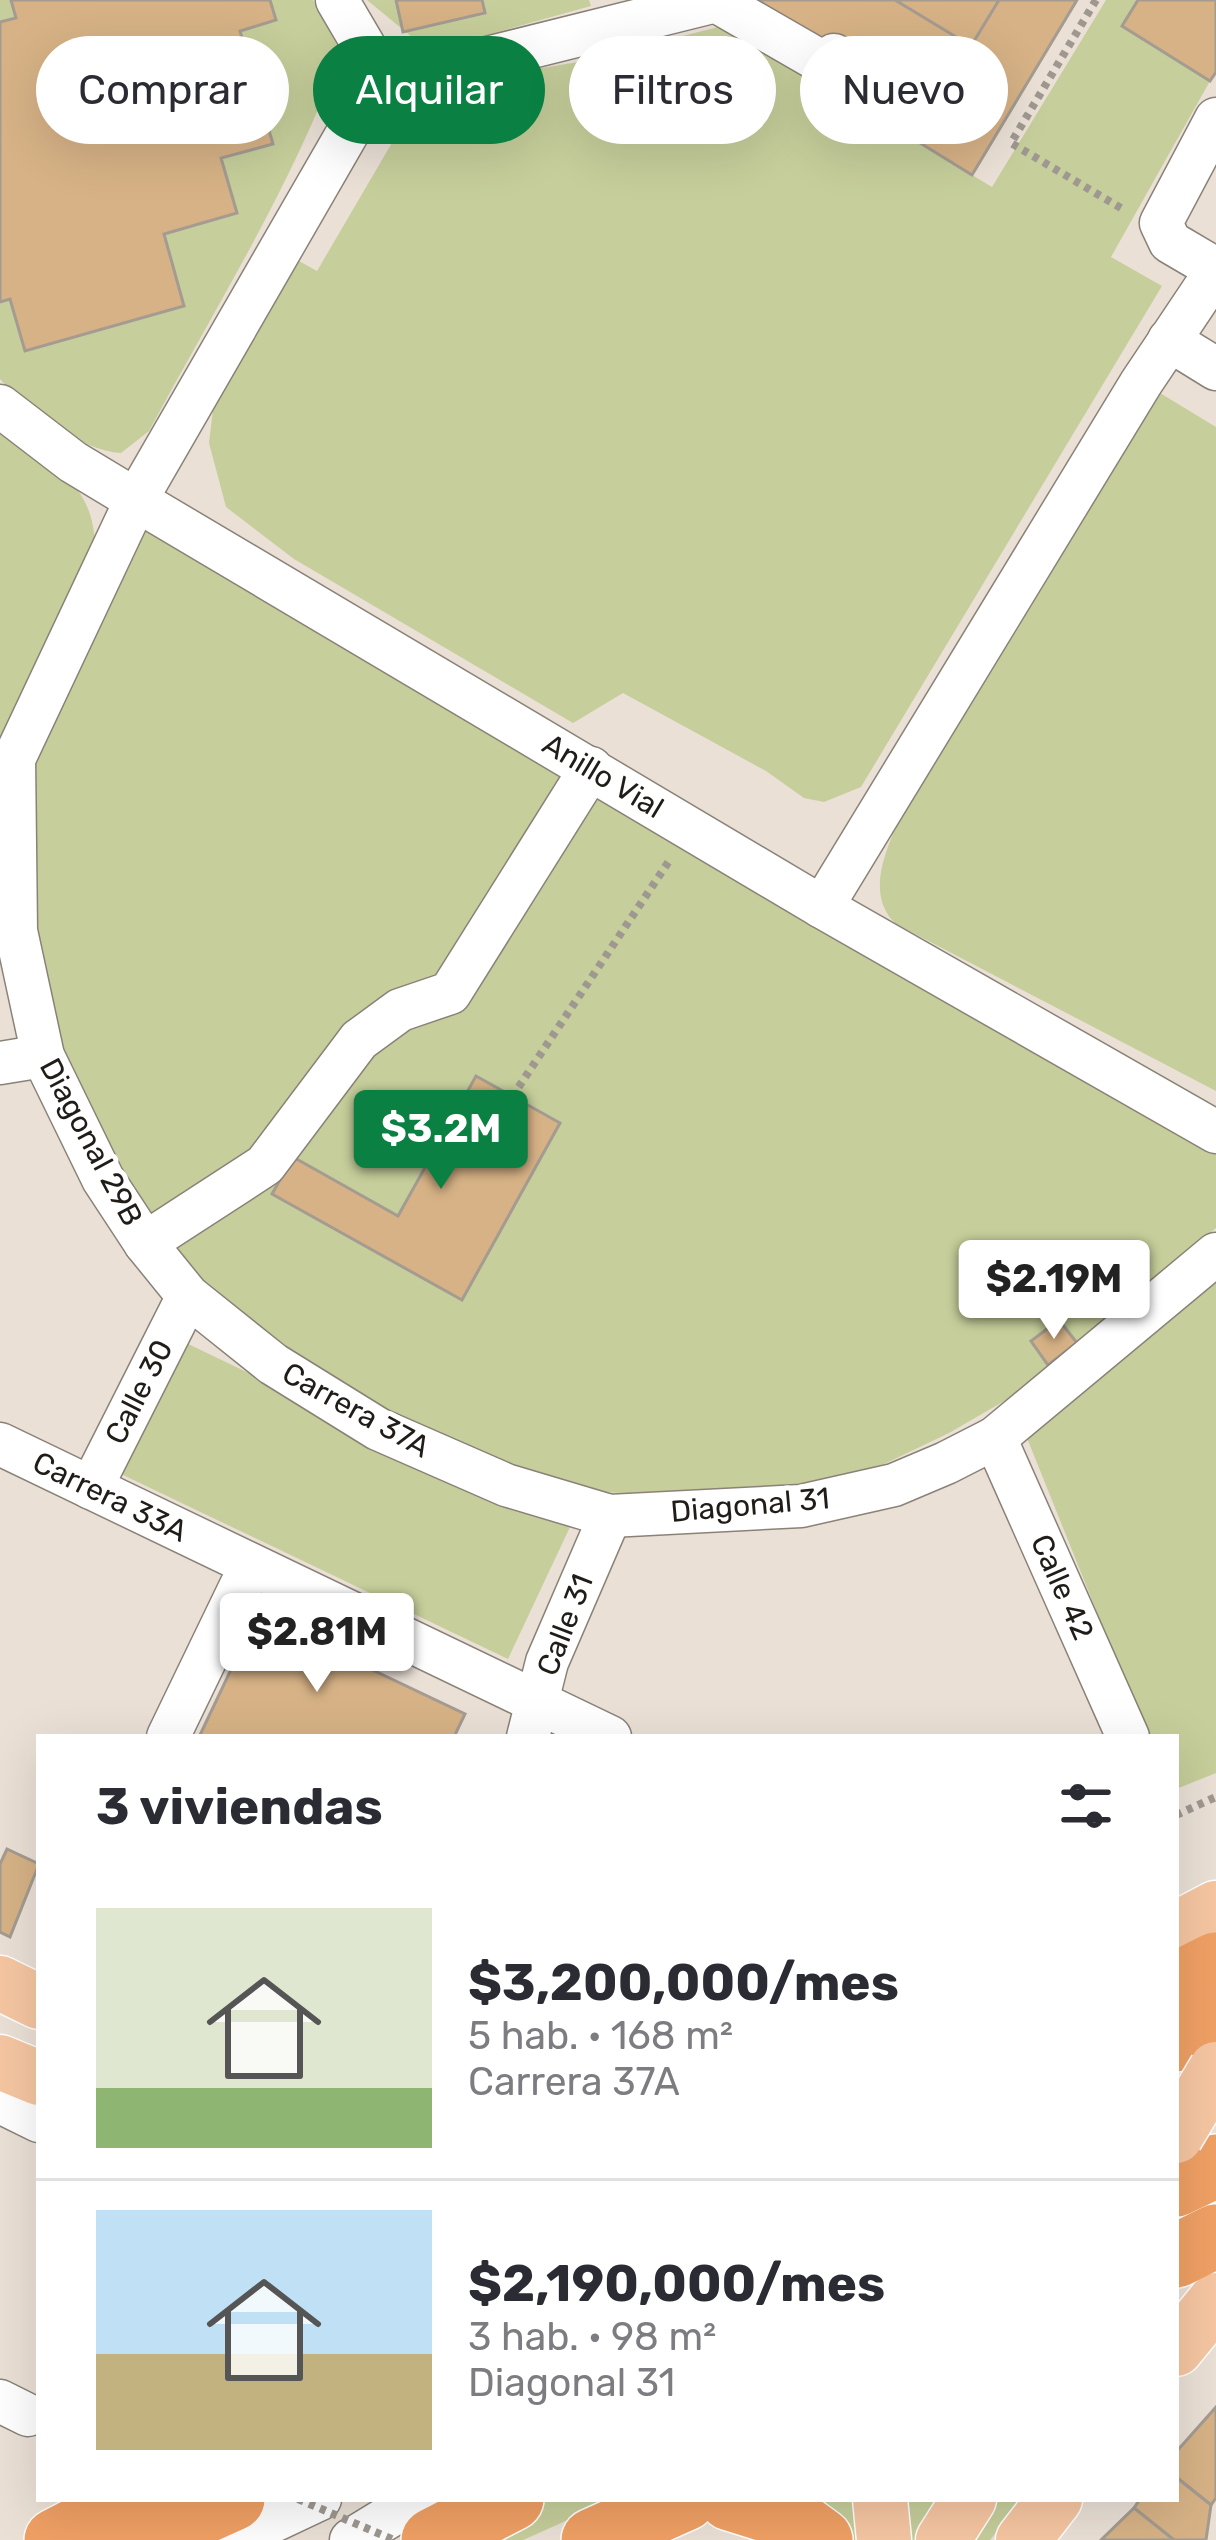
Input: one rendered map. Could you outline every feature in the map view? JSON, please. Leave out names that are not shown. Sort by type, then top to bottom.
[{"type":"highway","points":[[1179,1982],[1216,1964]]},
{"type":"highway","points":[[1179,2038],[1216,2020]]},
{"type":"highway","points":[[1179,2184],[1216,2166]]},
{"type":"highway","points":[[1179,2254],[1216,2236]]},
{"type":"highway","points":[[56,2540],[130,2502]]},
{"type":"highway","points":[[142,2540],[226,2502]]},
{"type":"highway","points":[[434,2540],[506,2502]]},
{"type":"highway","points":[[593,2540],[678,2502]]},
{"type":"highway","points":[[740,2502],[791,2518],[821,2540]]},
{"type":"main road","points":[[1179,1928],[1216,1908]]},
{"type":"main road","points":[[0,1984],[36,2001]]},
{"type":"main road","points":[[0,2062],[36,2077]]},
{"type":"main road","points":[[1179,2129],[1216,2069]]},
{"type":"main road","points":[[1179,2345],[1216,2300]]},
{"type":"main road","points":[[880,2502],[884,2540]]},
{"type":"main road","points":[[943,2540],[968,2502]]},
{"type":"main road","points":[[1023,2540],[1053,2502]]},
{"type":"street","points":[[337,0],[359,36]]},
{"type":"street","points":[[545,43],[716,1],[800,50]]},
{"type":"street","points":[[822,908],[1216,270],[1163,233],[1164,212],[1216,119]]},
{"type":"street","points":[[7,758],[136,500],[342,144]]},
{"type":"street","points":[[1169,340],[1216,369]]},
{"type":"street","name":"Anillo Vial","points":[[0,406],[73,462],[136,500],[822,908],[1216,1132]]},
{"type":"street","name":"Diagonal 29B","points":[[7,758],[16,931],[43,1056],[104,1179],[145,1243],[188,1296]]},
{"type":"street","points":[[145,1243],[265,1166],[359,1040],[400,1010],[450,993],[590,768]]},
{"type":"street","points":[[0,1063],[43,1056]]},
{"type":"street","name":"Diagonal 31","points":[[610,1516],[801,1507],[894,1485],[1006,1429],[1216,1254]]},
{"type":"street","name":"Calle 30","points":[[91,1488],[188,1296]]},
{"type":"street","name":"Carrera 37A","points":[[188,1296],[273,1364],[378,1429],[506,1485],[610,1516]]},
{"type":"street","name":"Calle 42","points":[[1006,1429],[1127,1734]]},
{"type":"street","name":"Carrera 33A","points":[[0,1444],[251,1565],[532,1719],[597,1734]]},
{"type":"street","name":"Calle 31","points":[[532,1719],[547,1662],[610,1516]]},
{"type":"street","points":[[169,1734],[251,1565]]},
{"type":"street","points":[[1179,2098],[1216,2083]]},
{"type":"street","points":[[0,2102],[36,2120]]},
{"type":"street","points":[[1179,2133],[1216,2115]]},
{"type":"street","points":[[233,2540],[314,2502]]},
{"type":"street","points":[[351,2540],[413,2502]]},
{"type":"street","points":[[395,2540],[469,2502]]},
{"type":"path","points":[[1096,0],[1010,143],[1163,233]]},
{"type":"path","points":[[512,1096],[691,829]]},
{"type":"path","points":[[1179,1814],[1216,1797]]},
{"type":"path","points":[[305,2502],[395,2540]]},
{"type":"green space","points":[[0,0],[313,0],[332,36],[313,36],[313,120],[149,431],[121,453],[89,445],[55,426],[0,379]]},
{"type":"green space","points":[[367,0],[589,0],[591,6],[483,36],[411,36]]},
{"type":"green space","points":[[1106,0],[1138,0],[1123,27],[1210,81],[1111,257],[1162,286],[861,787],[824,802],[804,798],[766,771],[623,693],[573,723],[294,559],[226,507],[209,443],[213,410],[223,373],[290,256],[317,271],[391,144],[545,144],[545,68],[569,64],[569,144],[776,144],[776,36],[800,45],[800,144],[920,144],[992,187]]},
{"type":"green space","points":[[738,22],[775,36],[683,36]]},
{"type":"green space","points":[[1160,393],[1216,427],[1216,1091],[896,924],[881,899],[881,870],[902,813]]},
{"type":"green space","points":[[0,426],[52,464],[78,490],[93,526],[95,549],[9,733],[0,737]]},
{"type":"green space","points":[[139,526],[1216,1155],[1216,1228],[1006,1400],[880,1466],[769,1490],[670,1496],[603,1492],[495,1465],[309,1371],[196,1280],[124,1171],[62,1049],[36,924],[33,741]],"holes":[[[476,1076],[559,1123],[462,1300],[273,1194],[292,1158],[398,1216]]]},
{"type":"green space","points":[[1216,1279],[1216,1773],[1179,1788],[1179,1734],[1146,1734],[1027,1438]]},
{"type":"green space","points":[[184,1342],[570,1527],[508,1659],[121,1474]]},
{"type":"green space","points":[[536,2502],[608,2502],[523,2540],[465,2540]]},
{"type":"green space","points":[[809,2502],[1021,2502],[990,2540],[841,2540]]},
{"type":"building","points":[[11,0],[270,0],[276,20],[240,31],[241,36],[36,36],[36,144],[273,144],[221,158],[237,213],[164,234],[184,306],[25,351],[10,299],[0,302],[0,22],[16,18]]},
{"type":"building","points":[[396,0],[482,0],[485,13],[403,32]]},
{"type":"building","points":[[743,0],[1077,0],[1008,115],[1008,36],[803,36]]},
{"type":"building","points":[[895,0],[999,0],[977,36],[954,36]]},
{"type":"building","points":[[1138,0],[1216,0],[1216,72],[1210,81],[1122,26]]},
{"type":"building","points":[[922,144],[991,144],[972,175]]},
{"type":"building","points":[[476,1076],[560,1123],[462,1300],[272,1194],[293,1157],[398,1216]]},
{"type":"building","points":[[1059,1320],[1077,1343],[1048,1365],[1031,1341]]},
{"type":"building","points":[[257,1615],[465,1714],[455,1734],[200,1734]]},
{"type":"building","points":[[7,1849],[36,1863],[10,1937],[0,1932],[0,1864]]},
{"type":"building","points":[[1216,2407],[1216,2498],[1211,2505],[1179,2479],[1179,2449]]},
{"type":"building","points":[[1179,2479],[1211,2505],[1206,2540],[1174,2540],[1134,2508],[1138,2502],[1179,2502]]},
{"type":"building","points":[[1134,2508],[1174,2540],[1101,2540]]}]
